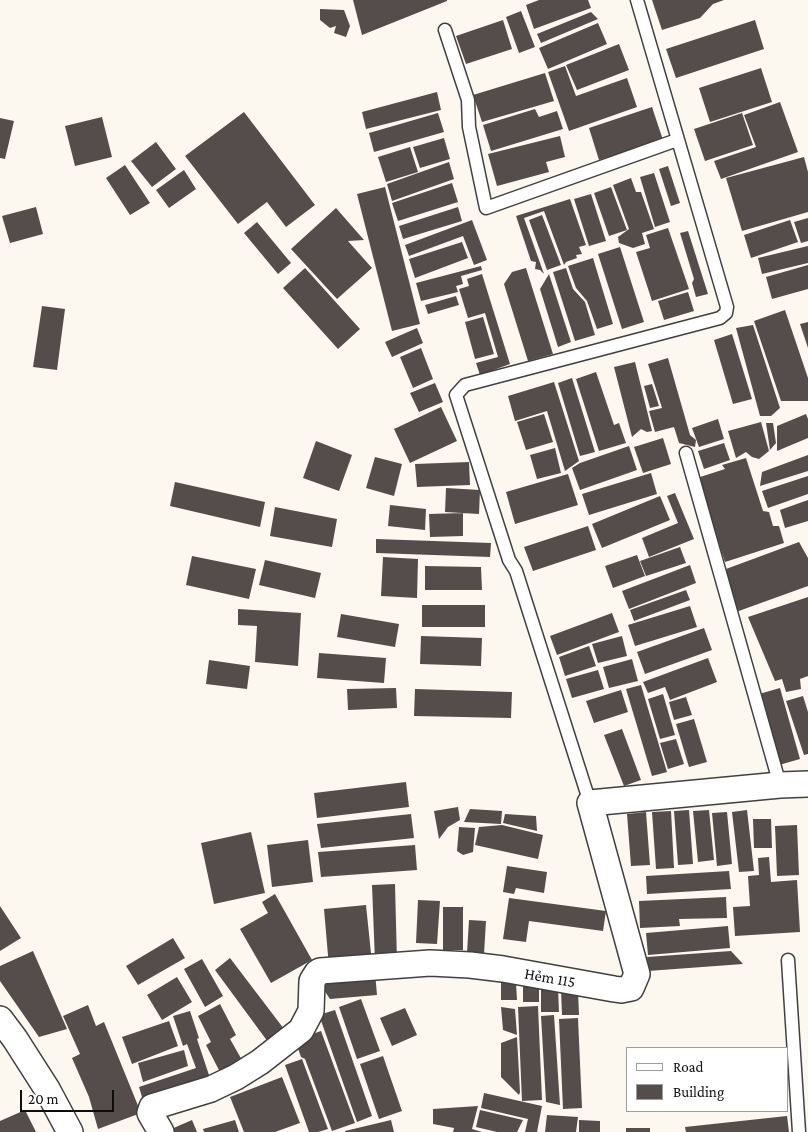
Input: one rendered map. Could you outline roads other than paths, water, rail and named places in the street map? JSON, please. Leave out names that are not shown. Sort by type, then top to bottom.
[{"type":"street","points":[[590,803],[808,784]]},
{"type":"street","name":"Hẻm 115","points":[[161,1132],[150,1113],[152,1107],[211,1089],[236,1077],[260,1062],[300,1030],[311,1011],[312,981],[320,971],[430,964],[470,965],[621,990],[631,988],[637,974],[590,803]]},
{"type":"street","points":[[0,1019],[47,1089],[70,1132]]},
{"type":"lane","points":[[590,803],[516,571],[509,560],[456,395],[465,385],[720,318],[726,313],[727,307],[637,0]]},
{"type":"lane","points":[[445,30],[468,100],[469,127],[486,208],[677,140]]},
{"type":"lane","points":[[686,453],[780,785]]},
{"type":"lane","points":[[788,960],[799,1132]]}]
